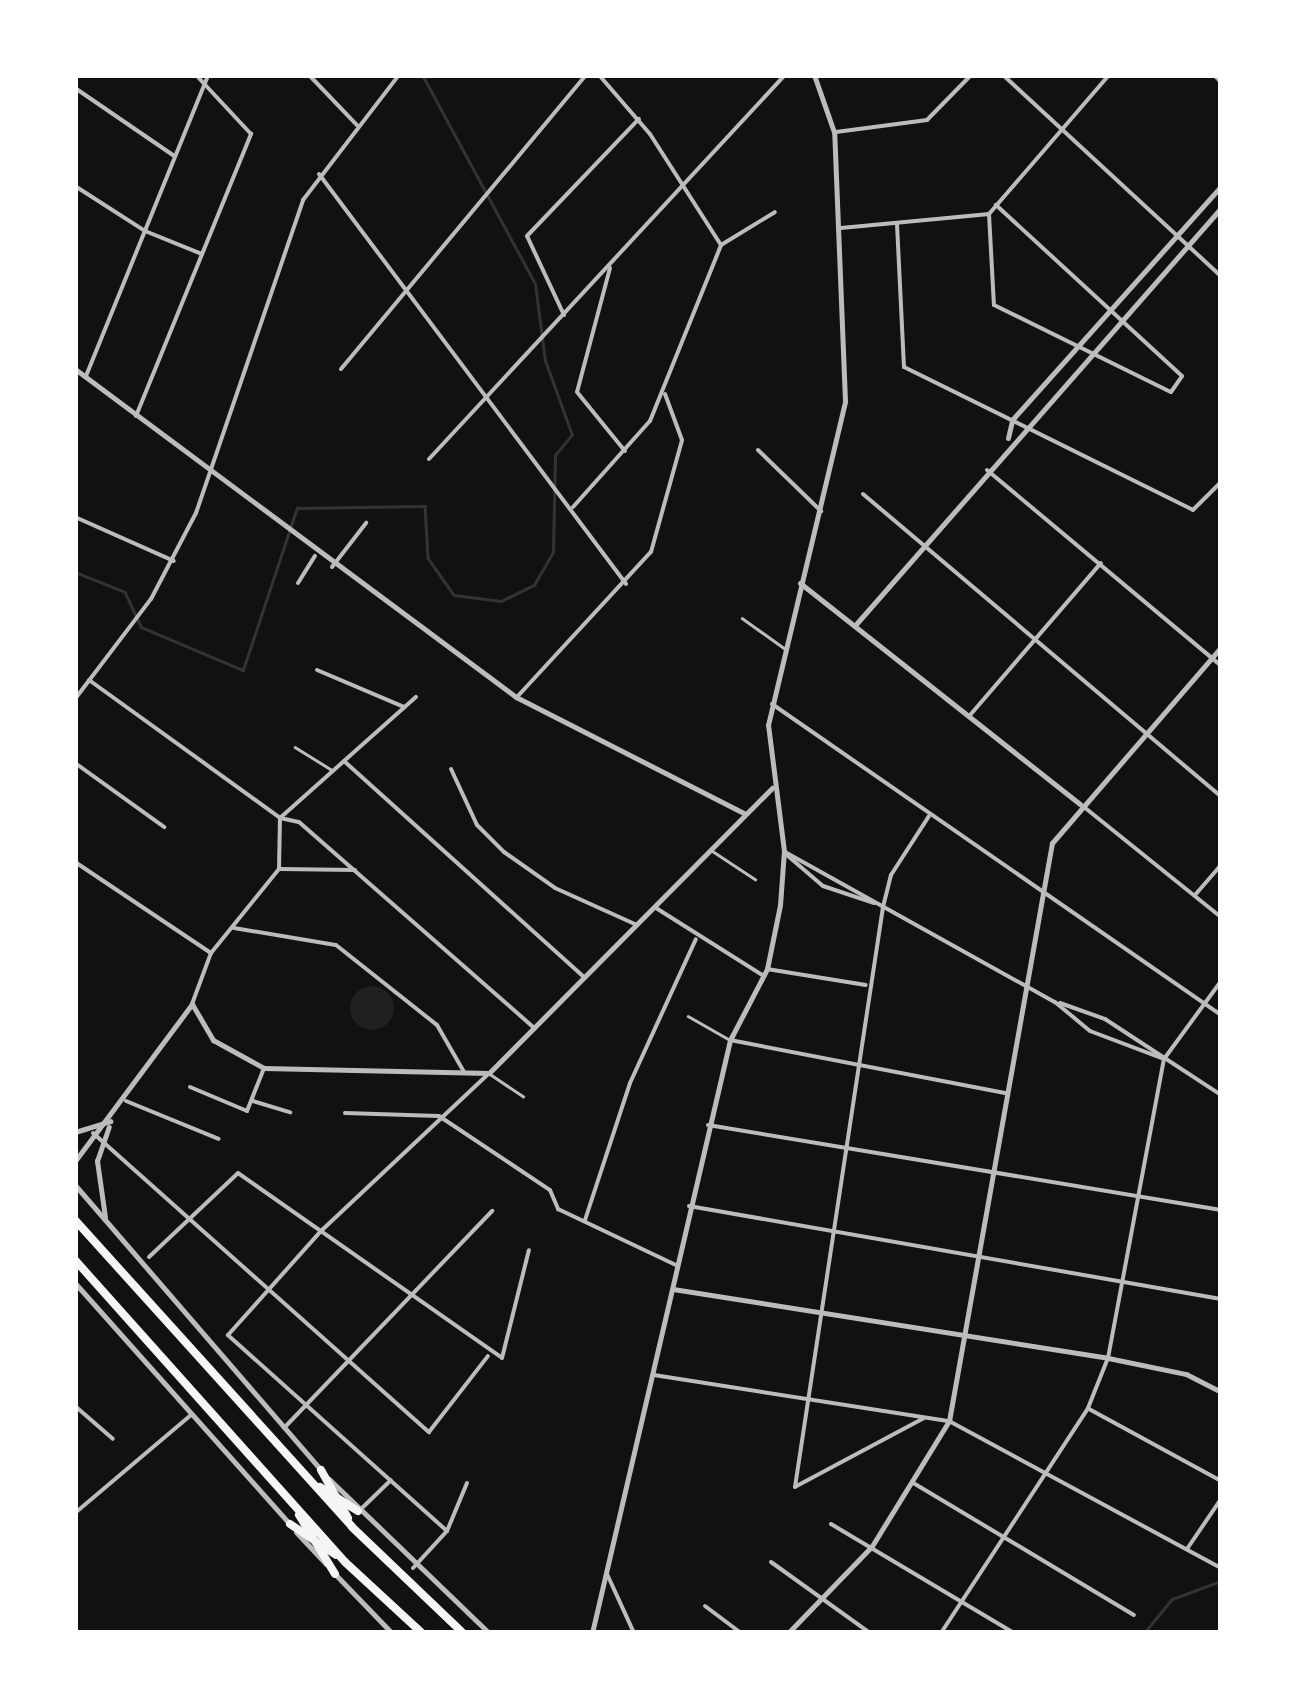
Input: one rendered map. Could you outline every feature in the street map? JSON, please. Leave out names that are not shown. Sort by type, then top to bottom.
[{"type":"highway","points":[[75,1220],[352,1527],[463,1633]]},
{"type":"highway","points":[[75,1260],[345,1562],[422,1633]]},
{"type":"highway","points":[[321,1470],[352,1527]]},
{"type":"highway","points":[[307,1478],[358,1512]]},
{"type":"highway","points":[[292,1502],[335,1574]]},
{"type":"highway","points":[[290,1524],[345,1562]]},
{"type":"street","points":[[136,416],[251,134],[196,75]]},
{"type":"street","points":[[86,378],[208,75]]},
{"type":"street","points":[[310,75],[357,125]]},
{"type":"street","points":[[75,699],[135,622],[174,561],[208,475],[291,226],[319,174],[399,75]]},
{"type":"street","points":[[340,369],[495,175],[586,75]]},
{"type":"street","points":[[599,75],[639,118],[721,245]]},
{"type":"street","points":[[429,459],[488,391],[687,187],[785,75]]},
{"type":"street","points":[[592,1633],[730,1040],[766,972],[784,851],[772,788],[772,704],[844,401],[842,228],[834,132],[814,75]]},
{"type":"street","points":[[834,132],[927,120],[971,75]]},
{"type":"street","points":[[1003,75],[1221,276]]},
{"type":"street","points":[[842,228],[989,214],[1109,75]]},
{"type":"street","points":[[1214,75],[1221,82]]},
{"type":"street","points":[[75,88],[173,154]]},
{"type":"street","points":[[564,316],[527,236],[639,118]]},
{"type":"street","points":[[319,174],[488,391],[626,584]]},
{"type":"street","points":[[75,186],[145,231],[203,254]]},
{"type":"street","points":[[1007,442],[1012,420],[1221,186]]},
{"type":"street","points":[[989,214],[994,304],[1171,392],[1182,376],[1111,307],[996,206]]},
{"type":"street","points":[[857,623],[1007,442],[1221,208]]},
{"type":"street","points":[[574,507],[625,450],[665,394],[721,245],[775,212]]},
{"type":"street","points":[[897,224],[904,367],[1193,510],[1221,482]]},
{"type":"street","points":[[611,266],[576,392],[625,450]]},
{"type":"street","points":[[75,369],[315,556],[516,698],[744,813]]},
{"type":"street","points":[[516,698],[626,584],[651,552],[677,483],[682,440],[665,394]]},
{"type":"street","points":[[758,450],[820,511]]},
{"type":"street","points":[[987,470],[1221,666]]},
{"type":"street","points":[[863,494],[920,548],[1034,637],[1221,796]]},
{"type":"street","points":[[75,516],[174,561]]},
{"type":"street","points":[[332,568],[366,523]]},
{"type":"street","points":[[298,583],[315,556]]},
{"type":"street","points":[[971,714],[1101,563]]},
{"type":"street","points":[[799,582],[857,623],[1221,917]]},
{"type":"street","points":[[788,1633],[872,1546],[915,1484],[949,1421],[1038,891],[1052,843],[1080,804],[1221,647]]},
{"type":"street","points":[[317,670],[405,707]]},
{"type":"street","points":[[89,680],[280,818],[300,822],[534,1028]]},
{"type":"street","points":[[75,1161],[100,1139],[192,1004],[211,953],[278,869],[280,818],[416,697]]},
{"type":"street","points":[[772,704],[928,816],[1221,1015]]},
{"type":"street","points":[[344,761],[585,978]]},
{"type":"street","points":[[75,764],[164,827]]},
{"type":"street","points":[[451,770],[477,826],[512,858],[637,924]]},
{"type":"street","points":[[447,1531],[228,1335],[322,1231],[585,978],[772,788]]},
{"type":"street","points":[[924,1418],[795,1487],[802,1396],[842,1149],[860,1069],[868,986],[883,907],[891,874],[928,816]]},
{"type":"street","points":[[784,851],[823,886],[883,907]]},
{"type":"street","points":[[784,851],[1022,982],[1056,1002],[1090,1031],[1164,1060]]},
{"type":"street","points":[[75,862],[211,953]]},
{"type":"street","points":[[1195,895],[1221,865]]},
{"type":"street","points":[[278,869],[356,870]]},
{"type":"street","points":[[656,908],[696,939],[766,972],[868,986]]},
{"type":"street","points":[[234,928],[336,945],[437,1024],[464,1072]]},
{"type":"street","points":[[585,1220],[630,1084],[696,939]]},
{"type":"street","points":[[941,1633],[1088,1408],[1108,1358],[1164,1060],[1221,981]]},
{"type":"street","points":[[1056,1002],[1105,1019],[1221,1095]]},
{"type":"street","points":[[192,1004],[213,1040],[264,1068],[488,1073]]},
{"type":"street","points":[[730,1040],[860,1069],[1005,1093]]},
{"type":"street","points":[[190,1087],[247,1111],[264,1068]]},
{"type":"street","points":[[126,1101],[218,1140]]},
{"type":"street","points":[[253,1101],[290,1112]]},
{"type":"street","points":[[345,1113],[440,1116],[585,1220],[676,1265]]},
{"type":"street","points":[[75,1132],[112,1120]]},
{"type":"street","points":[[708,1126],[1138,1200],[1221,1210]]},
{"type":"street","points":[[90,1130],[185,1220],[351,1358],[429,1432],[489,1354]]},
{"type":"street","points":[[100,1139],[96,1182],[107,1222]]},
{"type":"street","points":[[149,1257],[238,1173],[489,1354],[502,1358],[529,1250]]},
{"type":"street","points":[[75,1185],[358,1512],[413,1568],[489,1633]]},
{"type":"street","points":[[689,1206],[1221,1299]]},
{"type":"street","points":[[284,1428],[492,1211]]},
{"type":"street","points":[[75,1283],[392,1633]]},
{"type":"street","points":[[673,1289],[963,1340],[1108,1358],[1186,1374],[1221,1392]]},
{"type":"street","points":[[654,1375],[949,1421],[1049,1469],[1219,1567]]},
{"type":"street","points":[[75,1406],[114,1440]]},
{"type":"street","points":[[1088,1408],[1221,1481]]},
{"type":"street","points":[[75,1512],[192,1414]]},
{"type":"street","points":[[358,1512],[391,1480]]},
{"type":"street","points":[[413,1568],[447,1531],[467,1484]]},
{"type":"street","points":[[915,1484],[1134,1616]]},
{"type":"street","points":[[1187,1549],[1221,1499]]},
{"type":"street","points":[[831,1524],[1014,1633]]},
{"type":"street","points":[[771,1562],[870,1633]]},
{"type":"street","points":[[606,1568],[634,1633]]},
{"type":"street","points":[[705,1606],[742,1633]]},
{"type":"lane","points":[[742,618],[784,648]]},
{"type":"lane","points":[[295,748],[332,770]]},
{"type":"lane","points":[[711,850],[756,879]]},
{"type":"lane","points":[[688,1016],[730,1040]]},
{"type":"lane","points":[[488,1073],[523,1096]]},
{"type":"shaded area","points":[[372,986],[387,993],[394,1008],[387,1023],[372,1030],[357,1023],[350,1008],[357,993]]},
{"type":"waterway","points":[[75,572],[125,592],[141,627],[243,670],[297,508],[425,506],[428,558],[454,595],[501,601],[534,585],[553,552],[555,455],[572,435],[545,361],[535,284],[422,75]]},
{"type":"waterway","points":[[1144,1633],[1172,1599],[1221,1581]]}]
